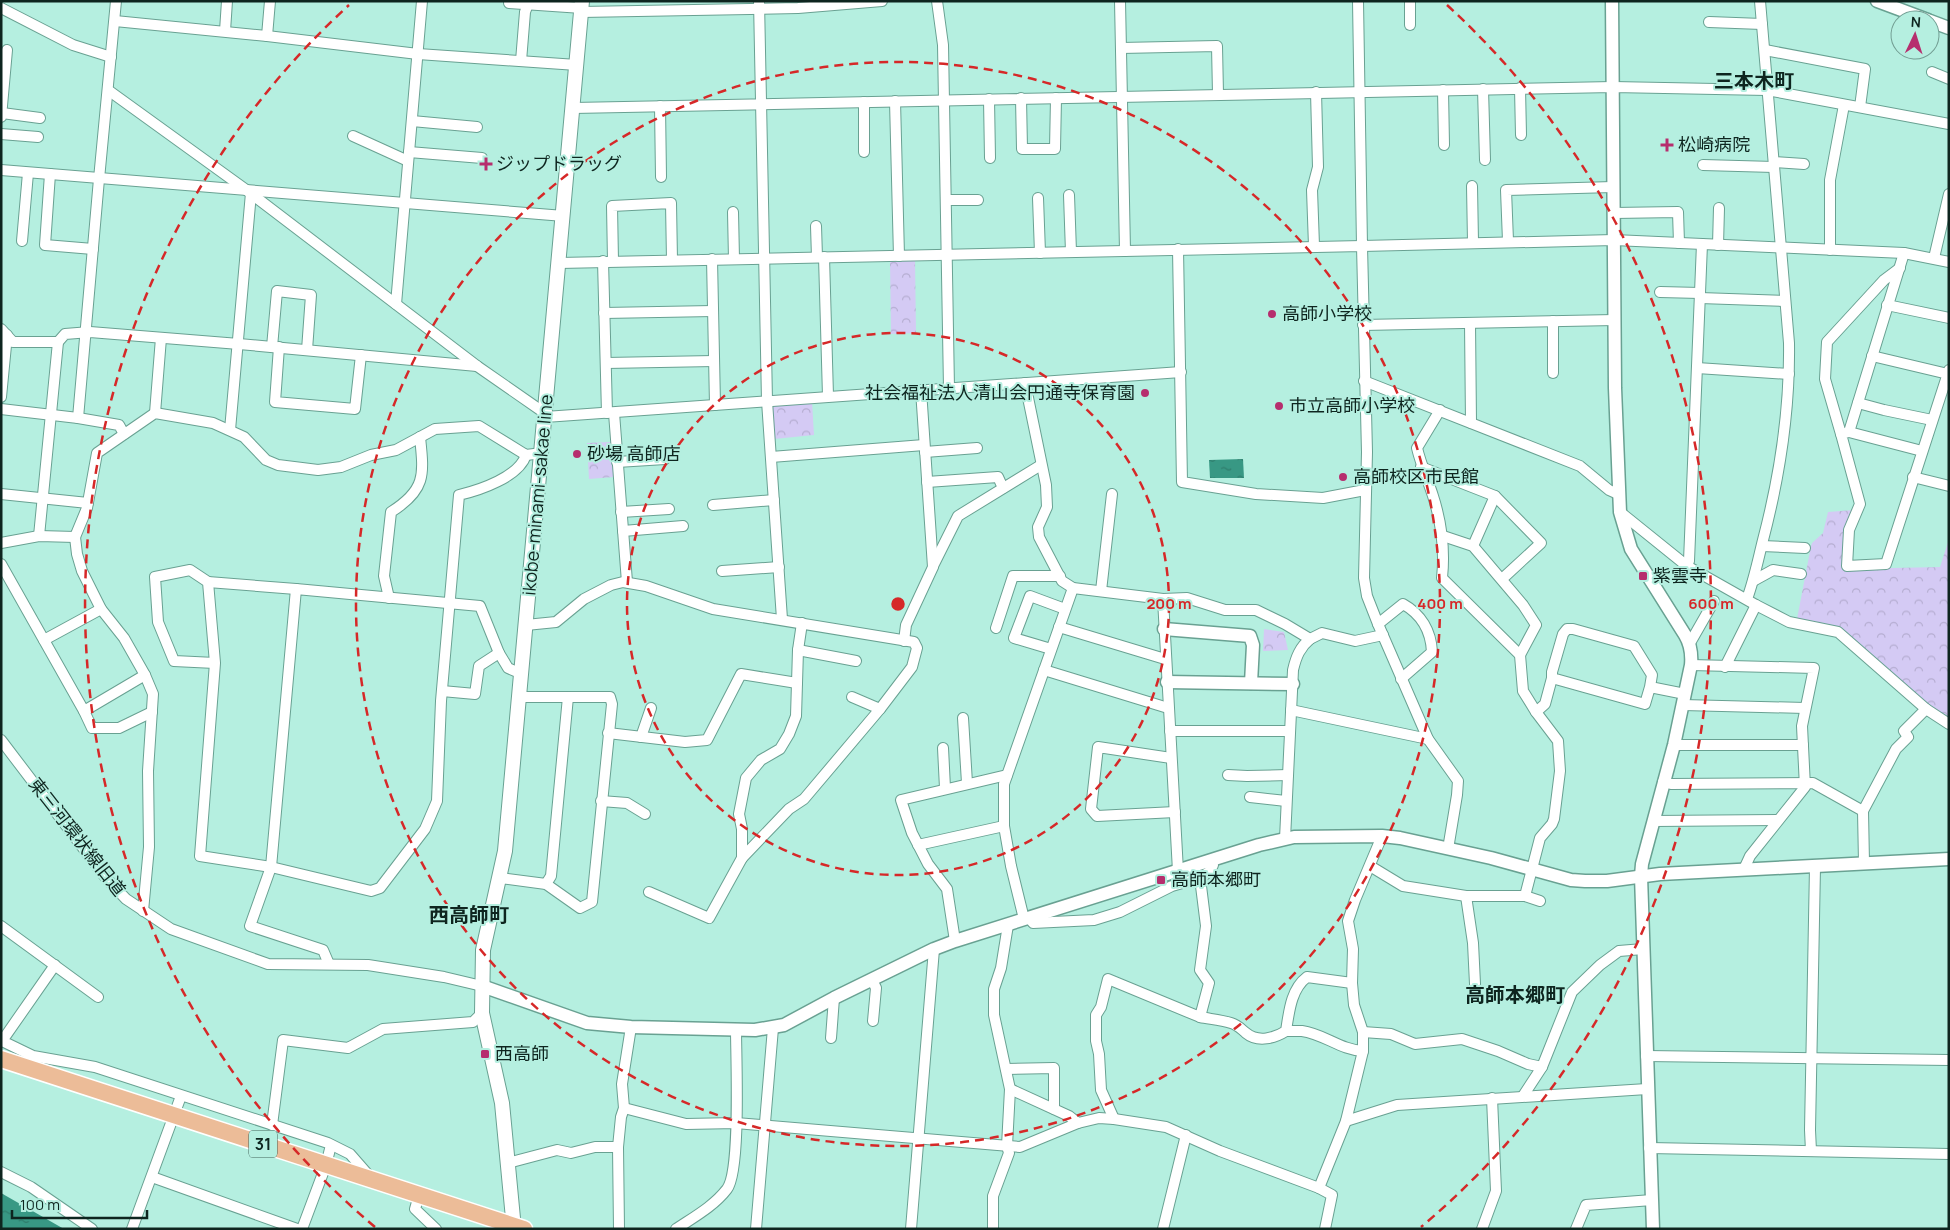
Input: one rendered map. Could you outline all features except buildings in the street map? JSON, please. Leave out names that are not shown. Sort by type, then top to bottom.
[{"type":"main road","name":"ikobe-minami-sakae line","points":[[517,1228],[502,1103],[482,1013],[483,950],[505,851],[582,7]]},
{"type":"main road","name":"31","points":[[1,1059],[517,1228]]},
{"type":"street","points":[[78,418],[116,1]]},
{"type":"street","points":[[225,32],[227,1]]},
{"type":"street","points":[[267,36],[270,1]]},
{"type":"street","points":[[396,304],[422,1]]},
{"type":"street","points":[[509,3],[582,7],[759,5],[798,8],[882,1]]},
{"type":"street","points":[[937,1],[943,45],[948,388]]},
{"type":"street","points":[[1120,1],[1124,251]]},
{"type":"street","points":[[1358,1],[1364,381],[1367,452],[1364,578],[1367,596],[1378,624],[1428,739],[1458,782],[1458,796],[1448,849]]},
{"type":"street","points":[[1410,1],[1410,25]]},
{"type":"street","points":[[1612,1],[1615,388],[1620,512],[1631,549],[1690,643],[1691,665],[1674,745],[1642,864],[1641,876],[1653,1229]]},
{"type":"street","points":[[1747,599],[1774,497],[1784,441],[1790,374],[1760,1]]},
{"type":"street","points":[[1877,1],[1899,6]]},
{"type":"street","points":[[521,61],[525,12],[528,4]]},
{"type":"street","points":[[759,5],[767,401],[782,619]]},
{"type":"street","points":[[1,8],[73,45],[111,58]]},
{"type":"street","points":[[115,21],[267,36],[418,54],[577,65]]},
{"type":"street","points":[[1709,22],[1762,24]]},
{"type":"street","points":[[1121,48],[1216,46],[1218,94]]},
{"type":"street","points":[[7,50],[1,115],[40,118]]},
{"type":"street","points":[[1765,50],[1865,70],[1860,107]]},
{"type":"street","points":[[1932,72],[1949,79]]},
{"type":"street","points":[[573,108],[1613,87],[1767,90],[1949,124]]},
{"type":"street","points":[[1520,88],[1521,135]]},
{"type":"street","points":[[1483,89],[1485,160]]},
{"type":"street","points":[[108,90],[248,191],[477,366],[545,415],[610,413],[1181,372]]},
{"type":"street","points":[[1443,90],[1444,145]]},
{"type":"street","points":[[1314,246],[1312,190],[1318,167],[1316,92]]},
{"type":"street","points":[[1021,98],[1022,149],[1055,149],[1056,98]]},
{"type":"street","points":[[989,99],[990,158]]},
{"type":"street","points":[[896,101],[899,256]]},
{"type":"street","points":[[864,102],[864,152]]},
{"type":"street","points":[[1830,250],[1830,180],[1844,105]]},
{"type":"street","points":[[660,106],[661,177]]},
{"type":"street","points":[[412,121],[477,127]]},
{"type":"street","points":[[1,134],[38,137]]},
{"type":"street","points":[[353,136],[409,156],[482,158]]},
{"type":"street","points":[[1703,165],[1804,164]]},
{"type":"street","points":[[1,170],[564,216]]},
{"type":"street","points":[[22,241],[28,172]]},
{"type":"street","points":[[50,174],[45,245],[93,249]]},
{"type":"street","points":[[1472,186],[1473,242]]},
{"type":"street","points":[[1508,242],[1506,190],[1613,187]]},
{"type":"street","points":[[230,430],[239,344],[248,191]]},
{"type":"street","points":[[1069,194],[1071,252]]},
{"type":"street","points":[[1934,258],[1945,229],[1949,194]]},
{"type":"street","points":[[1038,198],[1040,253]]},
{"type":"street","points":[[946,200],[978,200]]},
{"type":"street","points":[[627,582],[617,462],[610,413],[604,313],[612,206],[671,203],[672,260]]},
{"type":"street","points":[[1718,244],[1719,208]]},
{"type":"street","points":[[733,212],[734,259]]},
{"type":"street","points":[[1614,214],[1678,212],[1679,243]]},
{"type":"street","points":[[816,226],[821,257],[828,396]]},
{"type":"street","points":[[559,264],[608,261],[1614,240],[1904,253],[1949,262]]},
{"type":"street","points":[[1687,566],[1689,561],[1702,244]]},
{"type":"street","points":[[1178,249],[1182,482],[1256,494],[1324,498],[1365,490]]},
{"type":"street","points":[[1845,433],[1858,403],[1904,253]]},
{"type":"street","points":[[712,259],[715,405]]},
{"type":"street","points":[[1872,356],[1948,372],[1886,564],[1848,566],[1849,530],[1860,504],[1845,433],[1825,379],[1827,342],[1884,280],[1900,268]]},
{"type":"street","points":[[307,350],[311,295],[277,291],[275,402],[355,409],[362,355]]},
{"type":"street","points":[[1660,292],[1785,300]]},
{"type":"street","points":[[1888,305],[1949,318]]},
{"type":"street","points":[[604,313],[713,311]]},
{"type":"street","points":[[1363,325],[1615,320]]},
{"type":"street","points":[[1553,322],[1553,373]]},
{"type":"street","points":[[1470,323],[1470,423]]},
{"type":"street","points":[[4,332],[13,342],[58,342]]},
{"type":"street","points":[[1,397],[4,332]]},
{"type":"street","points":[[40,536],[58,342],[65,334],[86,333],[239,344],[477,366]]},
{"type":"street","points":[[155,414],[161,338]]},
{"type":"street","points":[[606,363],[714,361]]},
{"type":"street","points":[[1697,368],[1790,374]]},
{"type":"street","points":[[1364,381],[1580,466],[1609,490],[1618,494]]},
{"type":"street","points":[[1025,383],[1046,485],[1047,507],[1038,527],[1039,537],[1062,581],[1073,588],[1163,599],[1187,598],[1225,610],[1256,610],[1310,638]]},
{"type":"street","points":[[920,390],[932,567]]},
{"type":"street","points":[[1858,403],[1932,420]]},
{"type":"street","points":[[1,409],[119,424],[124,434]]},
{"type":"street","points":[[1440,410],[1417,448],[1421,467],[1433,496],[1443,536],[1442,578],[1520,655]]},
{"type":"street","points":[[142,911],[149,847],[148,771],[153,694],[145,675],[124,638],[101,609],[82,571],[77,554],[75,537],[88,503],[96,453],[155,414],[213,423],[244,437],[266,460],[278,465],[318,470],[341,467],[371,455],[396,450],[436,429],[479,426],[526,454],[542,453]]},
{"type":"street","points":[[1845,433],[1922,452]]},
{"type":"street","points":[[389,598],[384,576],[391,512],[405,503],[416,490],[424,472],[420,437]]},
{"type":"street","points":[[771,458],[924,449],[978,448]]},
{"type":"street","points":[[208,582],[215,663],[200,856],[271,866],[371,891],[380,888],[424,829],[437,801],[442,691],[459,495],[481,490],[508,474],[520,466],[526,454]]},
{"type":"street","points":[[617,462],[665,459]]},
{"type":"street","points":[[904,640],[906,625],[932,567],[958,516],[1041,465]]},
{"type":"street","points":[[1421,467],[1495,496],[1541,543],[1502,580]]},
{"type":"street","points":[[927,482],[998,476],[1003,488]]},
{"type":"street","points":[[1913,477],[1949,486]]},
{"type":"street","points":[[1,494],[88,503]]},
{"type":"street","points":[[1101,591],[1112,494]]},
{"type":"street","points":[[1473,546],[1495,496]]},
{"type":"street","points":[[713,505],[774,500]]},
{"type":"street","points":[[621,512],[669,509]]},
{"type":"street","points":[[1620,512],[1687,566],[1756,605],[1789,622],[1838,632],[1926,710],[1949,724]]},
{"type":"street","points":[[622,531],[683,526]]},
{"type":"street","points":[[1,544],[40,536],[75,537]]},
{"type":"street","points":[[1443,536],[1473,546],[1523,605],[1536,625],[1520,655],[1523,691],[1558,741],[1560,772],[1554,819],[1540,838],[1525,896]]},
{"type":"street","points":[[1762,546],[1805,548]]},
{"type":"street","points":[[1,564],[92,728],[119,728],[152,712]]},
{"type":"street","points":[[722,572],[779,567]]},
{"type":"street","points":[[215,663],[174,661],[158,622],[155,577],[190,570],[208,582],[480,606],[499,653],[508,668],[522,674]]},
{"type":"street","points":[[1753,581],[1773,570],[1801,574]]},
{"type":"street","points":[[996,628],[1013,576],[1060,576]]},
{"type":"street","points":[[526,625],[556,622],[584,599],[612,585],[627,582],[646,586],[713,609],[904,640],[914,642],[917,648],[912,667],[880,709],[804,799],[789,809],[742,858],[709,918],[649,892]]},
{"type":"street","points":[[1073,588],[1004,784],[1004,826],[1010,866],[1027,918],[1033,923],[1055,920],[1094,920],[1120,912],[1172,886],[1200,878],[1210,871],[1213,866],[1212,860]]},
{"type":"street","points":[[296,590],[271,866],[250,926],[324,950],[329,964]]},
{"type":"street","points":[[1051,649],[1014,638],[1030,596],[1065,609]]},
{"type":"street","points":[[1163,599],[1178,871]]},
{"type":"street","points":[[1690,643],[1714,601]]},
{"type":"street","points":[[1378,624],[1403,604],[1414,610],[1422,619],[1432,652],[1401,679]]},
{"type":"street","points":[[1725,667],[1756,605]]},
{"type":"street","points":[[44,640],[101,609]]},
{"type":"street","points":[[742,858],[742,829],[739,814],[746,778],[760,760],[780,749],[789,734],[796,716],[798,650],[802,623]]},
{"type":"street","points":[[1059,626],[1165,658]]},
{"type":"street","points":[[1164,629],[1250,636],[1253,645],[1251,683]]},
{"type":"street","points":[[1536,712],[1545,704],[1563,634],[1567,630],[1573,629],[1634,646],[1652,675],[1645,704],[1552,678]]},
{"type":"street","points":[[1285,839],[1291,710],[1296,658],[1310,638],[1322,633],[1355,642],[1383,635]]},
{"type":"street","points":[[798,650],[856,661]]},
{"type":"street","points":[[442,691],[475,694],[479,666],[499,653]]},
{"type":"street","points":[[1691,665],[1814,668],[1802,726],[1805,787],[1750,856],[1744,869]]},
{"type":"street","points":[[1044,670],[1162,708],[1168,708]]},
{"type":"street","points":[[608,733],[685,742],[707,740],[741,674],[798,684]]},
{"type":"street","points":[[84,711],[145,675]]},
{"type":"street","points":[[1167,682],[1293,684]]},
{"type":"street","points":[[1650,687],[1684,700],[1805,708]]},
{"type":"street","points":[[500,878],[546,884],[580,908],[592,902],[612,704],[610,697],[520,697]]},
{"type":"street","points":[[546,884],[551,876],[568,697]]},
{"type":"street","points":[[852,697],[880,709]]},
{"type":"street","points":[[641,737],[651,708]]},
{"type":"street","points":[[1291,710],[1428,739]]},
{"type":"street","points":[[1864,863],[1863,811],[1896,749],[1908,737],[1904,731],[1926,710]]},
{"type":"street","points":[[963,718],[967,783]]},
{"type":"street","points":[[1170,731],[1290,731]]},
{"type":"street","name":"東三河環状線旧道","points":[[1,740],[106,878],[126,899],[171,929],[268,964],[368,965],[444,977],[482,986]]},
{"type":"street","points":[[1674,745],[1803,745]]},
{"type":"street","points":[[1172,758],[1098,747],[1091,809],[1097,816],[1175,812]]},
{"type":"street","points":[[942,748],[946,788]]},
{"type":"street","points":[[955,941],[947,889],[928,864],[918,845],[901,800],[1007,775]]},
{"type":"street","points":[[1228,775],[1288,775]]},
{"type":"street","points":[[1663,782],[1671,784],[1813,783],[1863,811]]},
{"type":"street","points":[[1250,797],[1286,801]]},
{"type":"street","points":[[602,801],[628,803],[645,814]]},
{"type":"street","points":[[1653,821],[1778,820]]},
{"type":"street","points":[[918,845],[1004,826]]},
{"type":"street","points":[[1319,1188],[1346,1121],[1363,1051],[1363,1032],[1354,1005],[1352,983],[1353,949],[1348,921],[1382,836]]},
{"type":"street","points":[[482,986],[587,1023],[631,1027],[773,1028],[784,1025],[834,998],[934,949],[955,941],[1285,839],[1382,836],[1400,838],[1491,858],[1570,880],[1585,881],[1607,881],[1641,876],[1744,869],[1816,867],[1949,859]]},
{"type":"street","points":[[1370,866],[1403,886],[1466,896],[1525,896],[1540,902]]},
{"type":"street","points":[[1811,1151],[1816,867]]},
{"type":"street","points":[[1200,878],[1206,926],[1200,970],[1209,983],[1200,1017]]},
{"type":"street","points":[[1466,896],[1473,943],[1475,984]]},
{"type":"street","points":[[992,1229],[993,1196],[1009,1153],[1010,1088],[994,1015],[994,989],[1001,968],[1008,925]]},
{"type":"street","points":[[1,926],[98,997]]},
{"type":"street","points":[[911,1229],[934,949]]},
{"type":"street","points":[[1522,1096],[1542,1067],[1572,992],[1600,965],[1619,951],[1643,949]]},
{"type":"street","points":[[55,965],[2,1041],[33,1056],[95,1067],[331,1144],[350,1154],[372,1179]]},
{"type":"street","points":[[1286,1031],[1291,1004],[1296,990],[1299,983],[1307,977],[1352,983]]},
{"type":"street","points":[[872,980],[876,988],[873,1022]]},
{"type":"street","points":[[1114,1119],[1101,1090],[1096,1041],[1096,1015],[1101,1007],[1108,980],[1200,1017],[1231,1023],[1242,1028],[1251,1037],[1261,1039],[1277,1037],[1286,1031],[1304,1031],[1350,1050],[1363,1051]]},
{"type":"street","points":[[832,1038],[834,998]]},
{"type":"street","points":[[272,1125],[283,1040],[348,1048],[383,1029],[473,1022],[482,1013]]},
{"type":"street","points":[[619,1229],[618,1147],[621,1117],[624,1108],[622,1084],[631,1027]]},
{"type":"street","points":[[756,1229],[773,1028]]},
{"type":"street","points":[[676,1229],[713,1204],[729,1188],[734,1169],[736,1029]]},
{"type":"street","points":[[1363,1032],[1391,1034],[1415,1044],[1462,1039],[1498,1051],[1528,1064],[1542,1067]]},
{"type":"street","points":[[1646,1056],[1949,1060]]},
{"type":"street","points":[[1006,1069],[1054,1068],[1054,1109]]},
{"type":"street","points":[[1010,1088],[1070,1116],[1078,1123]]},
{"type":"street","points":[[1346,1121],[1397,1105],[1647,1089]]},
{"type":"street","points":[[132,1229],[181,1096]]},
{"type":"street","points":[[1482,1229],[1496,1191],[1492,1098]]},
{"type":"street","points":[[624,1108],[686,1124],[736,1123],[1020,1147],[1078,1123],[1099,1118],[1166,1127],[1220,1151],[1319,1188],[1332,1195],[1325,1229]]},
{"type":"street","points":[[1163,1229],[1186,1135]]},
{"type":"street","points":[[302,1229],[326,1165],[331,1144]]},
{"type":"street","points":[[508,1163],[557,1150],[571,1153],[595,1147],[618,1147]]},
{"type":"street","points":[[1650,1148],[1949,1154]]},
{"type":"street","points":[[1,1172],[31,1187],[92,1229]]},
{"type":"street","points":[[152,1177],[297,1229]]},
{"type":"street","points":[[418,1194],[415,1209],[436,1229]]},
{"type":"street","points":[[1576,1229],[1586,1205],[1652,1200]]},
{"type":"green space","points":[[915,259],[916,333],[891,334],[890,260]]},
{"type":"green space","points":[[812,402],[814,435],[774,439],[771,406]]},
{"type":"green space","points":[[611,442],[614,477],[589,479],[587,443]]},
{"type":"green space","points":[[1854,510],[1846,528],[1843,569],[1940,567],[1949,539],[1949,720],[1929,708],[1832,625],[1797,619],[1811,546],[1823,533],[1828,512]]},
{"type":"green space","points":[[1264,629],[1284,632],[1288,650],[1263,651]]},
{"type":"water","points":[[1243,459],[1244,478],[1210,478],[1209,460]]},
{"type":"water","points":[[1,1193],[64,1229],[1,1229]]},
{"type":"place","name":"松崎病院","points":[[1667,145]]},
{"type":"place","name":"ジップドラッグ","points":[[486,164]]},
{"type":"place","name":"高師小学校","points":[[1272,314]]},
{"type":"place","name":"社会福祉法人清山会円通寺保育園","points":[[1145,393]]},
{"type":"place","name":"市立高師小学校","points":[[1279,406]]},
{"type":"place","name":"砂場 高師店","points":[[577,454]]},
{"type":"place","name":"高師校区市民館","points":[[1343,477]]},
{"type":"place","name":"紫雲寺","points":[[1643,576]]},
{"type":"place","name":"高師本郷町","points":[[1161,880]]},
{"type":"place","name":"西高師","points":[[485,1054]]},
{"type":"district","name":"三本木町","points":[[1754,81]]},
{"type":"district","name":"西高師町","points":[[469,915]]},
{"type":"district","name":"高師本郷町","points":[[1515,995]]}]
